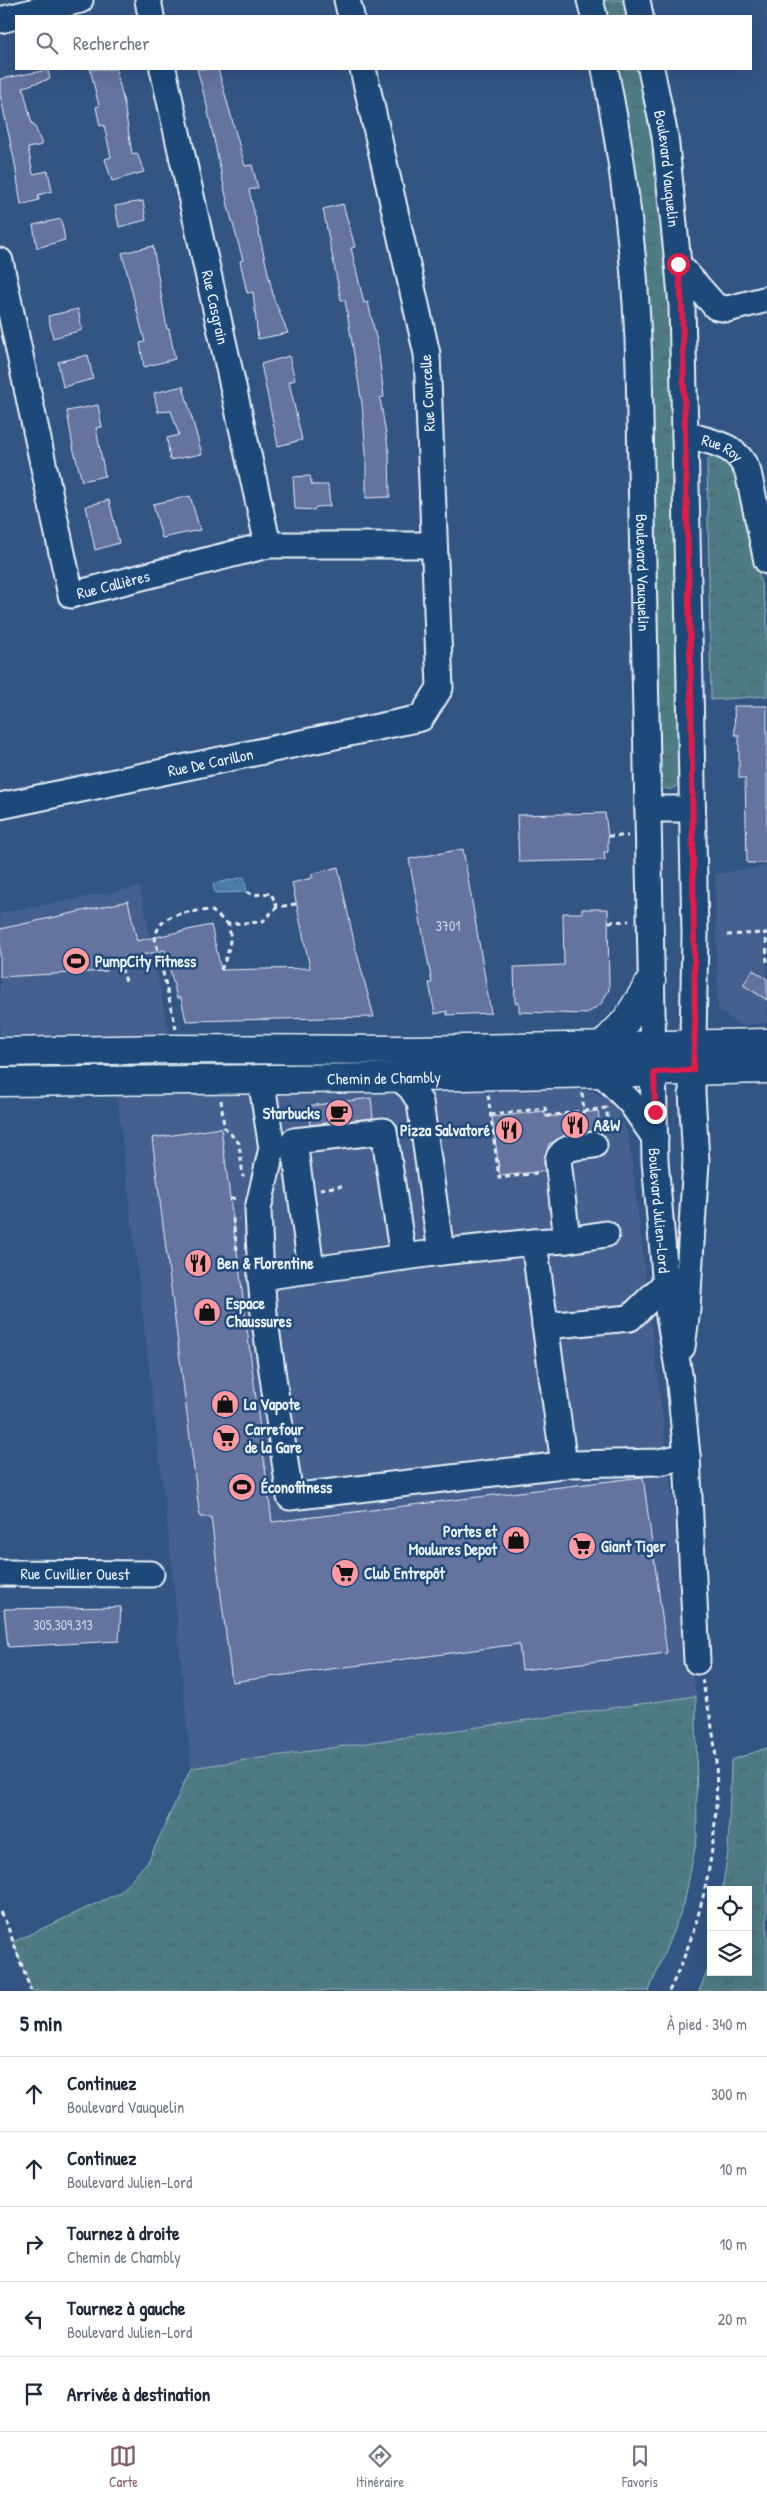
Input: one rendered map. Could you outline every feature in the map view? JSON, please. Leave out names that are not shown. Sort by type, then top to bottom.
[{"type":"main road","points":[[595,1069],[651,981]]},
{"type":"main road","name":"Chemin de Chambly","points":[[0,1082],[398,1077],[595,1069],[654,1059],[694,1057],[767,1043]]},
{"type":"main road","name":"Chemin de Chambly","points":[[0,1052],[595,1069]]},
{"type":"main road","name":"Chemin de Chambly","points":[[694,1057],[767,1069]]},
{"type":"street","points":[[20,15],[80,0]]},
{"type":"street","points":[[148,0],[151,15]]},
{"type":"street","points":[[348,0],[351,15]]},
{"type":"street","points":[[590,0],[594,15]]},
{"type":"street","points":[[637,0],[640,15]]},
{"type":"street","points":[[0,20],[15,16]]},
{"type":"street","name":"Rue Casgrain","points":[[163,70],[268,545]]},
{"type":"street","name":"Rue Courcelle","points":[[363,70],[427,354],[440,688],[421,718]]},
{"type":"street","name":"Boulevard Vauquelin","points":[[605,70],[624,172],[636,284],[654,1059]]},
{"type":"street","name":"Boulevard Vauquelin","points":[[651,70],[665,136],[682,306],[695,935],[694,1057]]},
{"type":"street","name":"Rue Callières","points":[[0,261],[71,595],[268,545],[434,545]]},
{"type":"street","points":[[678,264],[716,307],[728,309],[767,299]]},
{"type":"street","name":"Rue Roy","points":[[685,434],[731,449],[744,462],[748,472],[767,561]]},
{"type":"street","name":"Rue De Carillon","points":[[0,806],[421,718]]},
{"type":"street","points":[[648,809],[692,809]]},
{"type":"street","name":"Boulevard Julien-Lord","points":[[679,1374],[687,1309],[695,1188],[694,1057]]},
{"type":"street","name":"Boulevard Julien-Lord","points":[[654,1059],[655,1138],[666,1283],[679,1374],[687,1456],[697,1661]]},
{"type":"street","points":[[595,1069],[631,1103],[655,1138]]},
{"type":"street","points":[[398,1077],[411,1088],[420,1102],[441,1252]]},
{"type":"street","points":[[261,1079],[272,1148],[258,1209],[264,1314],[290,1497],[564,1464],[659,1462],[687,1456]]},
{"type":"street","points":[[311,1270],[294,1141],[384,1131],[404,1257]]},
{"type":"street","points":[[567,1240],[558,1160],[565,1149],[601,1137]]},
{"type":"street","points":[[262,1277],[441,1252],[567,1240],[606,1234]]},
{"type":"street","points":[[534,1242],[564,1464]]},
{"type":"street","points":[[545,1326],[630,1318],[666,1283]]},
{"type":"street","name":"Rue Cuvillier Ouest","points":[[0,1573],[151,1574]]},
{"type":"path","points":[[608,836],[628,836]]},
{"type":"path","points":[[247,892],[253,895],[271,893],[277,907]]},
{"type":"path","points":[[177,1036],[155,938],[157,928],[162,920],[185,913],[211,910],[228,924],[262,922],[277,907],[296,904]]},
{"type":"path","points":[[609,922],[629,921]]},
{"type":"path","points":[[221,970],[230,950],[228,924]]},
{"type":"path","points":[[727,935],[766,933],[767,963]]},
{"type":"path","points":[[118,960],[126,981]]},
{"type":"path","points":[[584,1111],[595,1069]]},
{"type":"path","points":[[219,1079],[224,1128],[239,1143],[243,1181]]},
{"type":"path","points":[[486,1086],[499,1178],[540,1173]]},
{"type":"path","points":[[490,1115],[546,1108],[547,1116],[606,1108],[608,1123],[601,1137]]},
{"type":"path","points":[[601,1137],[608,1123]]},
{"type":"path","points":[[318,1189],[342,1186]]},
{"type":"path","points":[[230,1199],[245,1197]]},
{"type":"path","points":[[668,1991],[677,1974],[698,1914],[710,1858],[716,1764],[705,1694]]},
{"type":"path","points":[[0,1912],[6,1922],[31,1991]]},
{"type":"shaded area","points":[[767,866],[767,1023],[739,1025],[718,1009],[715,874]]},
{"type":"shaded area","points":[[140,887],[169,1034],[0,1035],[0,913]]},
{"type":"shaded area","points":[[572,1088],[591,1091],[616,1104],[629,1138],[696,1696],[191,1768],[171,1556],[117,1096]]},
{"type":"green space","points":[[601,0],[625,0],[628,15],[604,15]]},
{"type":"green space","points":[[616,70],[640,70],[657,161],[673,334],[680,782],[672,789],[666,789],[658,782]]},
{"type":"green space","points":[[719,456],[737,470],[767,613],[767,696],[711,700],[707,463],[709,458]]},
{"type":"green space","points":[[696,1696],[697,1838],[684,1904],[649,1991],[32,1991],[13,1942],[119,1893],[149,1860],[191,1768]]},
{"type":"green space","points":[[767,1748],[767,1991],[699,1991],[707,1972],[707,1976],[752,1976],[752,1886],[723,1886],[728,1852],[731,1760]]},
{"type":"water","points":[[244,877],[247,892],[215,893],[213,884]]},
{"type":"building","points":[[48,70],[50,79],[23,87],[32,124],[34,124],[42,145],[28,148],[33,174],[48,171],[52,191],[38,195],[39,200],[21,205],[15,164],[0,94],[0,79]]},
{"type":"building","points":[[90,70],[116,70],[124,103],[132,154],[137,153],[144,172],[112,181],[105,159],[111,157],[104,125],[100,126],[96,107],[99,106]]},
{"type":"building","points":[[197,70],[218,70],[245,166],[252,165],[258,188],[249,190],[274,299],[288,333],[258,339],[253,292],[247,293],[240,261],[243,260],[229,210]]},
{"type":"building","points":[[143,201],[146,220],[119,227],[115,206]]},
{"type":"building","points":[[343,204],[355,247],[351,248],[364,303],[368,302],[378,346],[384,397],[380,398],[389,453],[390,497],[366,498],[366,453],[362,404],[345,300],[341,300],[323,209]]},
{"type":"building","points":[[61,219],[65,240],[37,248],[33,225]]},
{"type":"building","points":[[153,246],[167,329],[169,329],[175,359],[144,367],[140,343],[145,342],[122,253]]},
{"type":"building","points":[[78,309],[82,330],[53,338],[48,316]]},
{"type":"building","points":[[88,355],[93,379],[63,387],[58,362]]},
{"type":"building","points":[[289,356],[295,380],[289,382],[302,440],[278,446],[261,364]]},
{"type":"building","points":[[183,386],[202,454],[170,460],[167,438],[179,435],[171,411],[158,412],[154,393]]},
{"type":"building","points":[[98,405],[102,427],[96,428],[105,476],[82,481],[73,447],[67,411]]},
{"type":"building","points":[[310,476],[312,485],[328,485],[330,506],[316,507],[314,510],[295,509],[293,477]]},
{"type":"building","points":[[190,496],[200,530],[162,538],[153,504]]},
{"type":"building","points":[[109,500],[119,543],[95,550],[86,506]]},
{"type":"building","points":[[734,706],[767,706],[767,863],[747,863],[745,778],[739,778],[739,735],[735,735]]},
{"type":"building","points":[[605,813],[608,852],[604,852],[605,860],[519,862],[517,815]]},
{"type":"building","points":[[463,849],[491,1013],[447,1015],[447,1011],[435,1014],[429,983],[432,983],[409,859]]},
{"type":"building","points":[[338,867],[355,946],[374,1017],[186,1021],[181,998],[177,998],[165,950],[105,963],[107,971],[0,977],[0,929],[128,901],[137,941],[211,925],[221,970],[310,968],[292,883],[312,878],[312,874]]},
{"type":"building","points":[[582,909],[608,909],[609,990],[601,1004],[586,1014],[519,1012],[519,1003],[515,1003],[514,967],[564,965],[563,913],[582,913]]},
{"type":"building","points":[[753,970],[767,979],[767,1000],[743,985]]},
{"type":"building","points":[[371,1098],[373,1118],[310,1125],[308,1106]]},
{"type":"building","points":[[544,1111],[546,1117],[598,1111],[601,1133],[592,1131],[570,1134],[549,1144],[544,1161],[545,1171],[500,1176],[492,1117]]},
{"type":"building","name":"Carrefour de la Gare","points":[[221,1128],[272,1522],[643,1477],[667,1653],[522,1670],[519,1644],[232,1682],[211,1517],[200,1517],[152,1138]]},
{"type":"building","points":[[121,1607],[119,1641],[8,1647],[4,1609]]},
{"type":"place","name":"PumpCity Fitness","points":[[76,961]]},
{"type":"place","name":"Starbucks","points":[[339,1113]]},
{"type":"place","name":"A&W","points":[[575,1125]]},
{"type":"place","name":"Pizza Salvatoré","points":[[509,1130]]},
{"type":"place","name":"Ben & Florentine","points":[[198,1263]]},
{"type":"place","name":"Espace Chaussures","points":[[207,1312]]},
{"type":"place","name":"La Vapote","points":[[225,1404]]},
{"type":"place","name":"Carrefour de la Gare","points":[[226,1438]]},
{"type":"place","name":"Éconofitness","points":[[242,1487]]},
{"type":"place","name":"Portes et Moulures Depot","points":[[516,1540]]},
{"type":"place","name":"Giant Tiger","points":[[582,1546]]},
{"type":"place","name":"Club Entrepôt","points":[[345,1573]]},
{"type":"route","points":[[655,1112],[654,1072],[693,1070],[695,1025],[691,688],[682,306],[678,264]]}]
